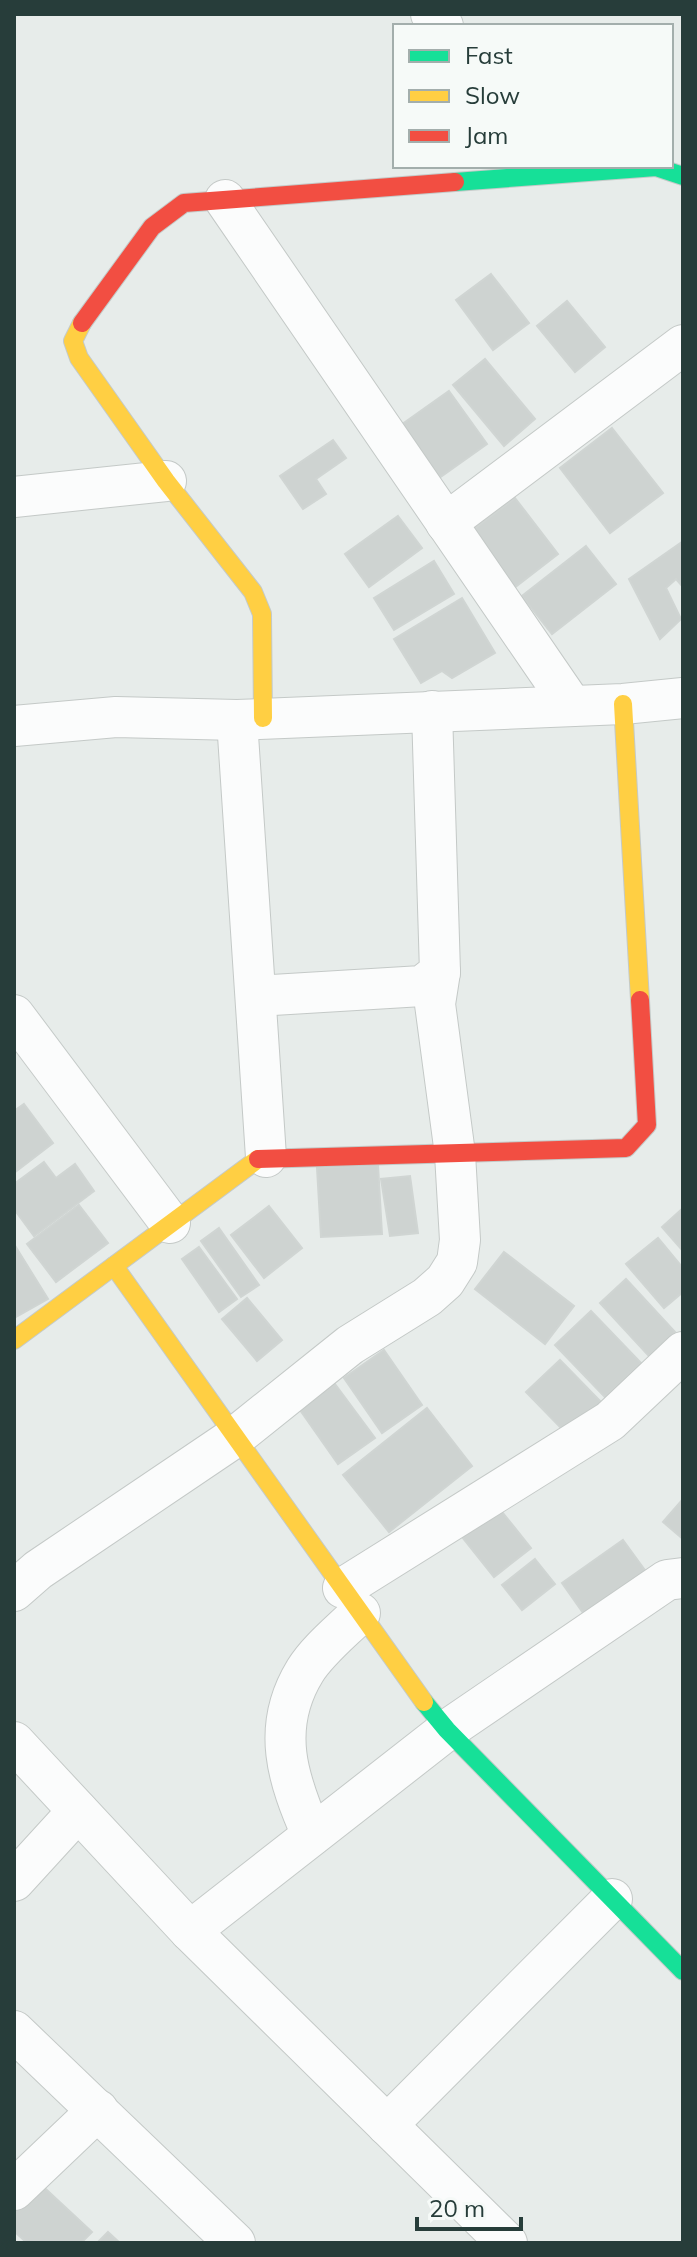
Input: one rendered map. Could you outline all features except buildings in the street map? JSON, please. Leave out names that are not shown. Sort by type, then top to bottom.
[{"type":"street","points":[[266,1157],[256,996],[250,719],[262,614],[253,592],[166,481],[79,358],[73,341],[79,327],[152,227],[184,203],[622,168]]},
{"type":"street","points":[[659,168],[683,176]]},
{"type":"street","points":[[225,200],[572,706]]},
{"type":"street","points":[[446,523],[683,345]]},
{"type":"street","points":[[14,497],[166,481]]},
{"type":"street","points":[[14,726],[116,717],[250,719],[623,704],[683,698]]},
{"type":"street","points":[[14,1340],[259,1159],[626,1148],[647,1125],[623,704]]},
{"type":"street","points":[[14,1591],[38,1570],[235,1437],[350,1345],[427,1297],[445,1281],[457,1262],[460,1240],[455,1154],[435,1004],[440,972],[432,711]]},
{"type":"street","points":[[256,996],[422,986],[440,972]]},
{"type":"street","points":[[14,1015],[170,1223]]},
{"type":"street","points":[[114,1266],[447,1730],[683,1971]]},
{"type":"street","points":[[312,1835],[290,1784],[285,1743],[291,1702],[306,1669],[351,1600],[598,1429],[651,1385],[683,1352]]},
{"type":"street","points":[[190,1931],[447,1730],[667,1580],[683,1578]]},
{"type":"street","points":[[14,1742],[190,1931],[507,2243]]},
{"type":"street","points":[[14,1881],[78,1811]]},
{"type":"street","points":[[387,2125],[612,1899]]},
{"type":"street","points":[[14,2031],[235,2243]]},
{"type":"street","points":[[14,2190],[98,2110]]},
{"type":"traffic: fast","points":[[455,182],[643,168]]},
{"type":"traffic: fast","points":[[659,168],[683,176]]},
{"type":"traffic: fast","points":[[424,1702],[447,1730],[683,1971]]},
{"type":"traffic: slow","points":[[82,323],[73,341],[79,358],[166,481],[253,592],[262,614],[263,718]]},
{"type":"traffic: slow","points":[[623,704],[640,1000]]},
{"type":"traffic: slow","points":[[14,1340],[258,1159]]},
{"type":"traffic: slow","points":[[114,1266],[424,1702]]},
{"type":"traffic: jam","points":[[82,323],[152,227],[184,203],[455,182]]},
{"type":"traffic: jam","points":[[258,1159],[626,1148],[647,1125],[640,1000]]}]
